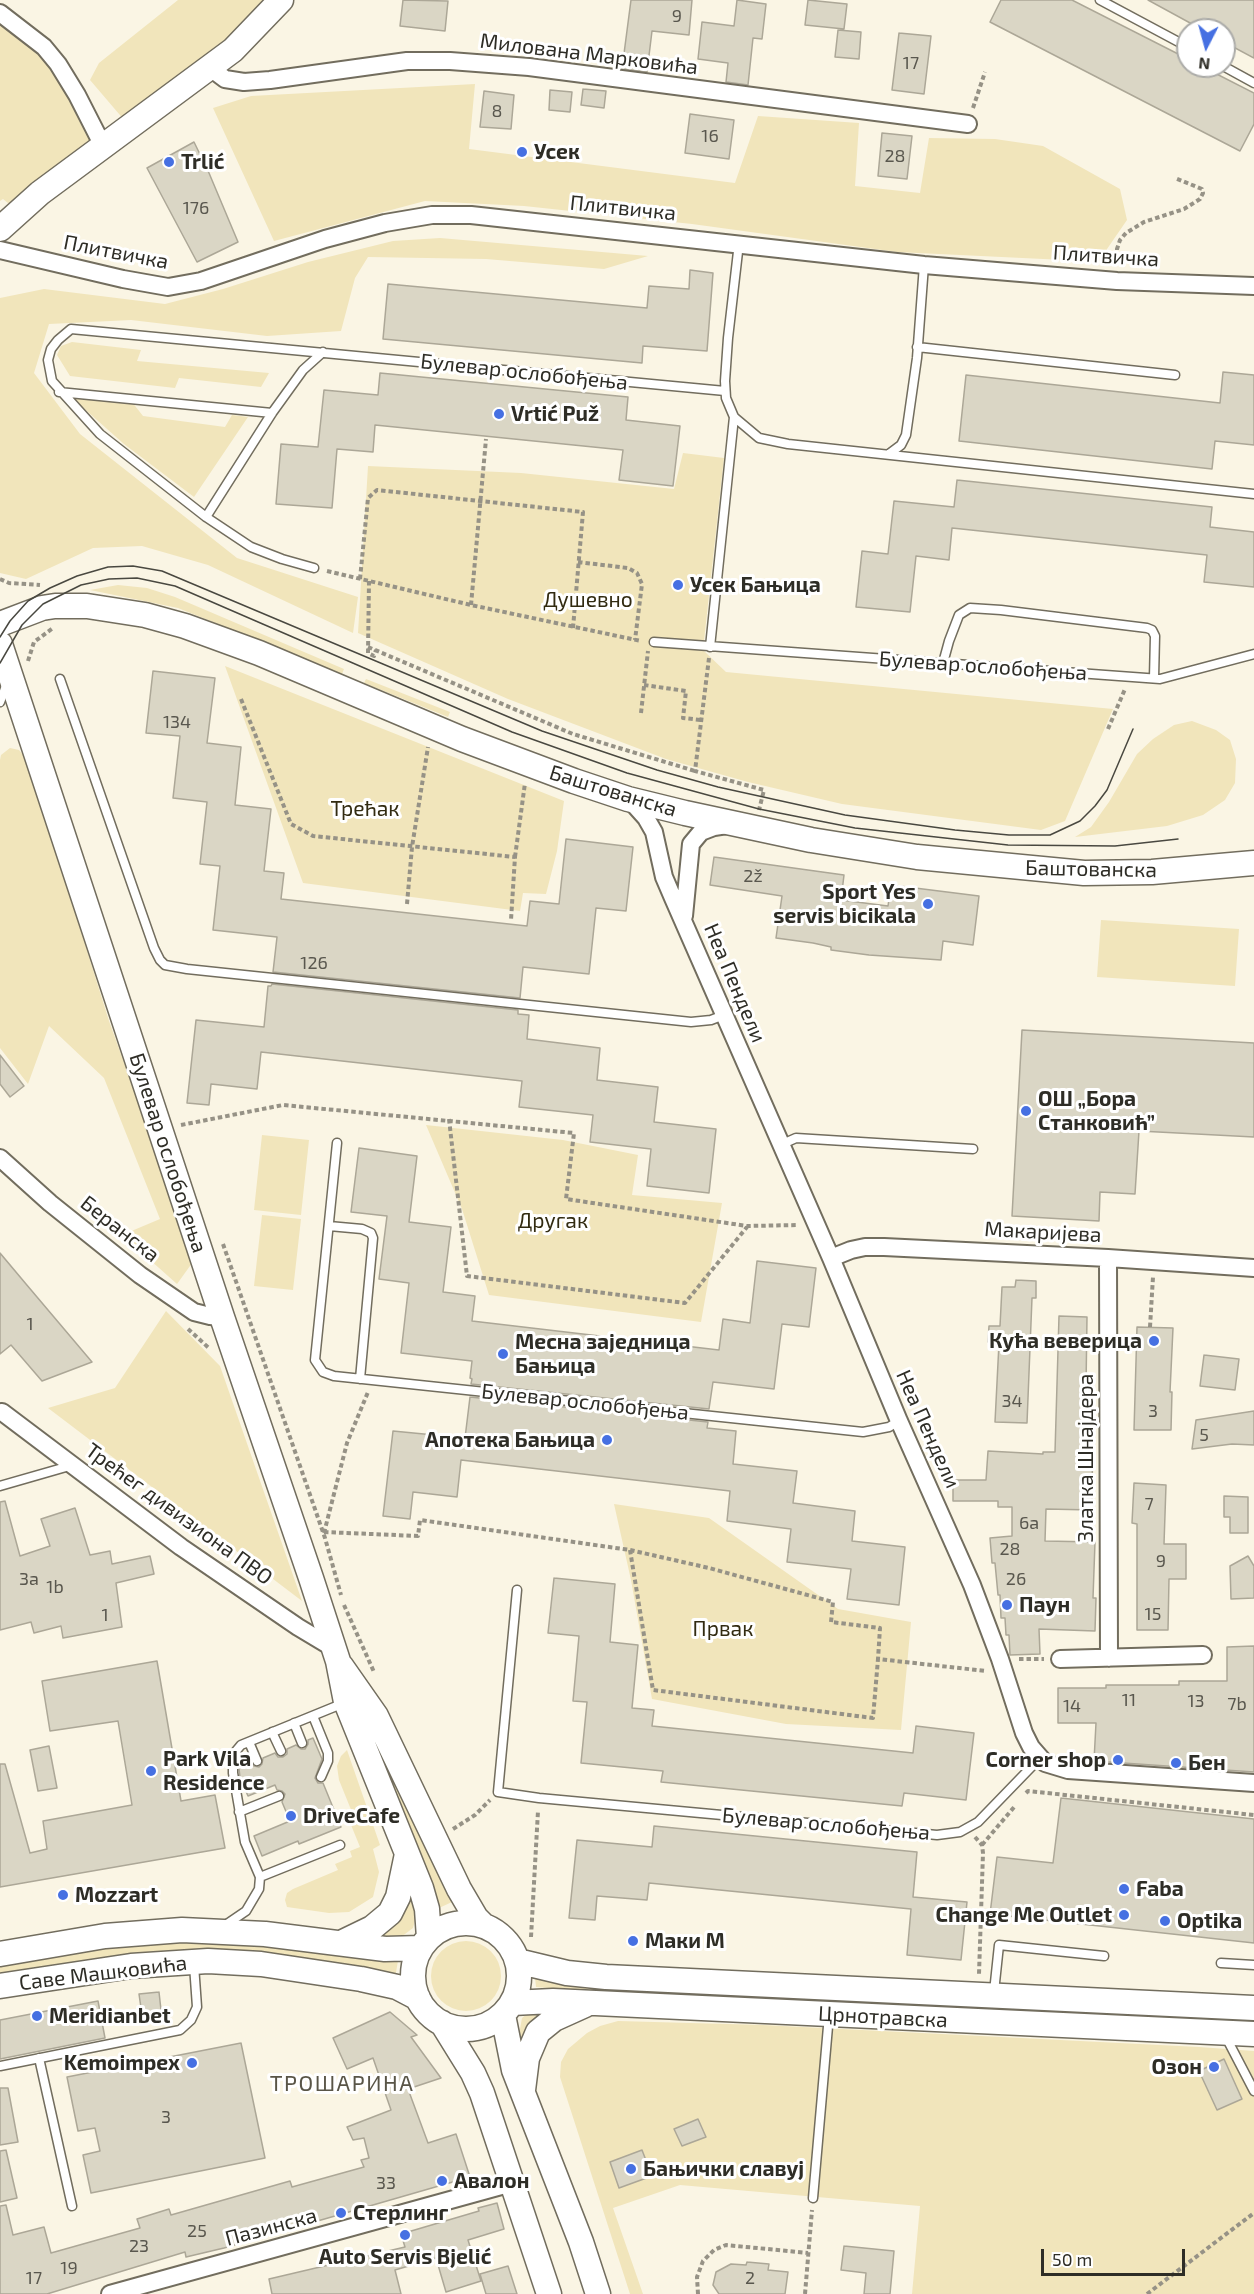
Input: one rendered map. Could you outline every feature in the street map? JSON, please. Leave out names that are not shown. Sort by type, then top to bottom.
[{"type":"main road","points":[[0,229],[40,193],[233,50],[281,0]]},
{"type":"main road","name":"Баштованска","points":[[0,624],[42,608],[63,605],[120,610],[165,621],[259,653],[462,739],[628,799],[746,827],[917,857],[1084,873],[1152,872],[1254,863]]},
{"type":"main road","name":"Булевар ослобођења","points":[[0,644],[18,670],[222,1317],[336,1654],[346,1702],[427,1909],[425,1943]]},
{"type":"main road","name":"Булевар ослобођења","points":[[336,1654],[376,1716],[459,1889],[484,1926]]},
{"type":"main road","points":[[341,1943],[372,1928],[390,1913],[398,1897],[407,1854]]},
{"type":"main road","points":[[442,2023],[462,2029],[476,2028],[490,2023],[507,2009],[518,1987],[519,1969],[507,1942],[497,1932],[484,1926],[468,1923],[451,1925],[425,1943],[416,1962],[414,1976],[418,1998],[428,2012],[442,2023],[473,2073],[482,2093],[549,2294]]},
{"type":"main road","name":"Саве Машковића","points":[[0,1954],[105,1936],[183,1930],[265,1934],[385,1949],[425,1943]]},
{"type":"main road","name":"Саве Машковића","points":[[0,1986],[91,1970],[194,1961],[253,1964],[322,1972],[397,1987],[418,1998]]},
{"type":"main road","name":"Црнотравска","points":[[517,1961],[567,1973],[606,1977],[1254,2008]]},
{"type":"main road","name":"Црнотравска","points":[[507,2009],[539,2000],[1254,2034]]},
{"type":"main road","points":[[523,2094],[527,2058],[538,2032],[554,2019],[590,2004]]},
{"type":"main road","points":[[507,2009],[509,2054],[581,2242],[598,2294]]},
{"type":"street","points":[[0,13],[44,47],[58,64],[103,146]]},
{"type":"street","name":"Милована Марковића","points":[[209,67],[225,79],[244,82],[270,81],[407,61],[450,61],[529,67],[968,124]]},
{"type":"street","name":"Плитвичка","points":[[0,250],[123,279],[168,287],[201,281],[325,238],[385,223],[432,215],[471,215],[924,265],[1118,281],[1254,286]]},
{"type":"street","name":"Неа Пендели","points":[[628,799],[646,818],[654,832],[664,877],[817,1225],[898,1421],[972,1585],[1024,1733],[1040,1758]]},
{"type":"street","name":"Неа Пендели","points":[[684,920],[686,874],[694,838],[700,832],[714,826],[746,827]]},
{"type":"street","name":"Беранска","points":[[0,1158],[50,1203],[140,1275],[195,1312],[222,1317]]},
{"type":"street","name":"Макаријева","points":[[831,1258],[866,1246],[1254,1268]]},
{"type":"street","name":"Златка Шнајдера","points":[[1108,1258],[1109,1658]]},
{"type":"street","name":"Трећег дивизиона ПВО","points":[[2,1412],[181,1547],[336,1654]]},
{"type":"street","points":[[1060,1659],[1203,1656]]},
{"type":"street","points":[[1040,1758],[1045,1763],[1080,1772],[1254,1783]]},
{"type":"street","name":"Пазинска","points":[[110,2294],[512,2184]]},
{"type":"lane","points":[[1100,0],[1176,41]]},
{"type":"lane","points":[[1236,73],[1254,83]]},
{"type":"lane","points":[[710,647],[734,417],[725,391],[728,338],[739,243]]},
{"type":"lane","points":[[889,454],[901,445],[906,435],[924,265]]},
{"type":"lane","name":"Булевар ослобођења","points":[[314,568],[251,547],[206,517],[100,434],[59,392],[52,381],[48,360],[51,349],[58,340],[71,329],[725,391]]},
{"type":"lane","points":[[917,347],[1175,375]]},
{"type":"lane","points":[[206,517],[272,413],[303,370],[323,352]]},
{"type":"lane","points":[[59,392],[272,413]]},
{"type":"lane","points":[[734,417],[759,438],[772,442],[1254,494]]},
{"type":"lane","points":[[943,663],[959,615],[970,608],[1001,610],[1152,630],[1155,636],[1154,678]]},
{"type":"lane","name":"Булевар ослобођења","points":[[654,642],[1160,679],[1254,654]]},
{"type":"lane","points":[[0,702],[18,670]]},
{"type":"lane","points":[[60,679],[154,948],[165,965],[691,1022],[711,1020],[724,1015]]},
{"type":"lane","points":[[783,1150],[787,1142],[796,1138],[973,1149]]},
{"type":"lane","name":"Булевар ослобођења","points":[[337,1143],[315,1360],[323,1372],[334,1376],[360,1379],[863,1432],[889,1427],[898,1421]]},
{"type":"lane","points":[[329,1226],[362,1229],[371,1233],[373,1238],[360,1379]]},
{"type":"lane","points":[[0,1486],[74,1465]]},
{"type":"lane","points":[[498,1792],[517,1590]]},
{"type":"lane","points":[[216,1931],[246,1911],[259,1889],[260,1877],[245,1842],[240,1812],[233,1762],[236,1751],[241,1745],[346,1702]]},
{"type":"lane","points":[[313,1716],[328,1753],[328,1761],[321,1777]]},
{"type":"lane","points":[[294,1723],[302,1743]]},
{"type":"lane","points":[[272,1732],[280,1751]]},
{"type":"lane","points":[[249,1742],[257,1761]]},
{"type":"lane","name":"Булевар ослобођења","points":[[498,1792],[539,1798],[633,1805],[916,1834],[951,1834],[967,1827],[988,1813],[1040,1758]]},
{"type":"lane","points":[[240,1812],[276,1797],[268,1787]]},
{"type":"lane","points":[[260,1877],[340,1845]]},
{"type":"lane","points":[[994,1996],[999,1945],[1104,1956]]},
{"type":"lane","points":[[0,2066],[180,2030],[191,2020],[197,2007],[194,1961]]},
{"type":"lane","points":[[1221,1962],[1254,1965]]},
{"type":"lane","points":[[813,2198],[830,2015]]},
{"type":"lane","points":[[1228,2033],[1228,2042],[1254,2091]]},
{"type":"lane","points":[[39,2058],[72,2206]]},
{"type":"path","points":[[968,124],[986,72]]},
{"type":"path","points":[[1118,281],[1117,249],[1126,233],[1144,222],[1184,209],[1200,199],[1202,189],[1175,178]]},
{"type":"path","points":[[471,605],[486,439]]},
{"type":"path","points":[[360,579],[368,498],[377,490],[583,512],[573,628]]},
{"type":"path","points":[[578,562],[628,568],[637,573],[642,584],[635,640]]},
{"type":"path","points":[[314,568],[573,628],[649,642],[641,713]]},
{"type":"path","points":[[0,579],[9,583],[44,585]]},
{"type":"path","points":[[369,581],[368,647],[432,677],[573,734],[764,790],[746,827]]},
{"type":"path","points":[[574,605],[587,607]]},
{"type":"path","points":[[18,670],[34,642],[53,628],[64,627]]},
{"type":"path","points":[[695,771],[710,647]]},
{"type":"path","points":[[1108,729],[1130,677]]},
{"type":"path","points":[[644,685],[686,691],[683,718],[701,720]]},
{"type":"path","points":[[241,699],[291,824],[313,836],[515,857]]},
{"type":"path","points":[[408,904],[412,847],[429,739]]},
{"type":"path","points":[[511,921],[515,857],[527,776]]},
{"type":"path","points":[[185,1136],[181,1125],[283,1105],[449,1119],[574,1133],[567,1199],[747,1227],[817,1225]]},
{"type":"path","points":[[449,1119],[467,1276],[685,1303],[747,1227]]},
{"type":"path","points":[[219,1233],[325,1538],[345,1607],[362,1647]]},
{"type":"path","points":[[1150,1327],[1154,1262]]},
{"type":"path","points":[[325,1538],[324,1532],[347,1443],[373,1380]]},
{"type":"path","points":[[324,1532],[418,1536],[420,1520],[630,1550],[752,1578],[833,1602],[831,1622],[880,1628],[873,1718],[653,1690],[630,1550]]},
{"type":"path","points":[[878,1659],[1002,1666],[1060,1659]]},
{"type":"path","points":[[982,1845],[1028,1791],[1254,1815]]},
{"type":"path","points":[[449,1832],[475,1815],[498,1792]]},
{"type":"path","points":[[531,1937],[539,1798]]},
{"type":"path","points":[[967,1827],[982,1845],[983,1853],[978,1976]]},
{"type":"path","points":[[805,2294],[813,2198]]},
{"type":"path","points":[[1148,2294],[1254,2213]]},
{"type":"path","points":[[698,2294],[697,2277],[703,2261],[714,2250],[726,2245],[808,2253]]},
{"type":"green space","points":[[178,0],[265,0],[208,60],[125,121],[90,80],[99,63]]},
{"type":"green space","points":[[0,13],[44,47],[103,146],[18,211],[3,199],[0,201]]},
{"type":"green space","points":[[475,84],[469,149],[735,183],[758,116],[859,123],[855,186],[920,193],[929,138],[995,139],[1043,146],[1120,189],[1127,220],[1107,249],[1106,262],[897,252],[692,224],[524,206],[425,201],[274,241],[213,108],[251,96]]},
{"type":"green space","points":[[440,238],[648,256],[604,269],[486,259],[368,257],[355,278],[341,331],[267,336],[131,320],[49,324],[34,373],[80,434],[237,558],[358,597],[353,633],[208,565],[142,546],[93,548],[26,579],[0,573],[0,298],[44,289],[165,304],[223,289],[308,262],[393,241]]},
{"type":"green space","points":[[72,342],[141,350],[137,361],[269,373],[261,387],[179,378],[175,388],[70,376],[57,355],[61,346]]},
{"type":"green space","points":[[72,398],[132,402],[143,416],[225,427],[232,415],[248,417],[194,497],[124,444]]},
{"type":"green space","name":"Душевно","points":[[683,453],[724,458],[703,650],[726,672],[1113,709],[1065,821],[1041,830],[842,804],[748,782],[666,759],[508,699],[358,633],[368,466],[521,473],[674,489]]},
{"type":"green space","points":[[118,585],[147,588],[175,597],[344,669],[342,674],[178,608],[90,590]]},
{"type":"green space","name":"Трећак","points":[[225,666],[564,801],[557,851],[546,894],[523,893],[520,911],[303,883]]},
{"type":"green space","points":[[366,679],[450,712],[448,717],[364,683]]},
{"type":"green space","points":[[1192,721],[1216,730],[1230,740],[1236,759],[1235,783],[1225,800],[1203,815],[1167,826],[1075,837],[1091,827],[1109,802],[1137,754],[1153,739],[1174,725]]},
{"type":"green space","points":[[10,748],[19,750],[28,761],[109,1021],[195,1259],[177,1284],[122,1235],[160,1219],[104,1078],[49,1026],[28,1084],[0,1048],[0,760],[1,755]]},
{"type":"green space","points":[[1101,920],[1239,929],[1235,986],[1097,977]]},
{"type":"green space","name":"Другак","points":[[426,1125],[563,1140],[638,1155],[632,1195],[722,1203],[701,1322],[489,1295],[462,1209]]},
{"type":"green space","points":[[262,1135],[309,1140],[301,1215],[254,1210]]},
{"type":"green space","points":[[262,1215],[301,1219],[293,1290],[254,1286]]},
{"type":"green space","points":[[166,1311],[220,1366],[302,1601],[48,1408],[115,1388]]},
{"type":"green space","name":"Првак","points":[[614,1504],[709,1518],[838,1609],[911,1622],[901,1730],[786,1724],[652,1699],[631,1580]]},
{"type":"green space","points":[[347,1750],[380,1845],[373,1849],[379,1872],[373,1897],[349,1912],[329,1913],[287,1907],[285,1900],[287,1893],[338,1870],[335,1864],[352,1857],[350,1851],[360,1847],[351,1825],[356,1822],[339,1780],[337,1766],[341,1756]]},
{"type":"green space","points":[[390,1765],[428,1854],[452,1902],[439,1908],[387,1768]]},
{"type":"green space","points":[[409,1896],[412,1896],[415,1906],[416,1916],[413,1928],[401,1937],[378,1937],[390,1930],[399,1920]]},
{"type":"green space","points":[[168,1941],[277,1946],[398,1961],[395,1978],[254,1954],[177,1950],[0,1976],[0,1967],[97,1948]]},
{"type":"green space","points":[[466,1941],[479,1944],[491,1951],[498,1963],[501,1976],[498,1989],[491,2001],[479,2008],[466,2011],[453,2008],[441,2001],[434,1989],[431,1976],[434,1963],[441,1951],[453,1944]]},
{"type":"green space","points":[[535,1977],[1254,2019],[1254,2025],[628,1995],[536,1987]]},
{"type":"green space","points":[[556,2009],[520,2056],[518,2040],[522,2018],[527,2014]]},
{"type":"green space","points":[[618,2021],[763,2025],[1254,2051],[1254,2294],[912,2294],[920,2206],[680,2185],[613,2208],[643,2294],[630,2294],[560,2077],[561,2062],[568,2049],[587,2033],[600,2026]]},
{"type":"building","points":[[403,0],[448,1],[445,31],[400,26]]},
{"type":"building","points":[[631,0],[692,0],[689,35],[652,31],[647,72],[622,69]]},
{"type":"building","points":[[737,0],[766,4],[762,39],[753,38],[748,85],[726,82],[728,63],[698,59],[702,22],[734,26]]},
{"type":"building","points":[[808,0],[847,4],[844,29],[805,25]]},
{"type":"building","points":[[1001,0],[1072,0],[1176,53],[1176,78],[1225,78],[1254,93],[1254,124],[1240,151],[990,22]]},
{"type":"building","points":[[1148,0],[1254,0],[1254,58],[1236,48],[1236,18],[1181,18]]},
{"type":"building","points":[[838,30],[861,32],[859,59],[835,57]]},
{"type":"building","points":[[899,33],[931,36],[924,94],[892,90]]},
{"type":"building","points":[[583,89],[606,91],[604,108],[581,105]]},
{"type":"building","points":[[550,90],[572,92],[570,112],[549,110]]},
{"type":"building","points":[[484,91],[514,95],[511,129],[480,127]]},
{"type":"building","points":[[690,114],[734,120],[729,159],[685,153]]},
{"type":"building","points":[[882,133],[912,136],[907,179],[878,176]]},
{"type":"building","points":[[194,142],[238,242],[197,262],[147,168]]},
{"type":"building","points":[[690,270],[713,273],[707,351],[643,346],[642,363],[383,339],[388,284],[647,308],[649,286],[689,289]]},
{"type":"building","points":[[1223,372],[1254,375],[1254,445],[1215,441],[1212,469],[959,441],[966,375],[1220,403]]},
{"type":"building","points":[[380,373],[628,397],[626,420],[680,426],[673,486],[619,480],[623,450],[375,425],[373,452],[337,449],[332,508],[276,504],[281,444],[318,447],[324,390],[378,395]]},
{"type":"building","points":[[957,480],[1212,507],[1210,527],[1254,532],[1254,587],[1204,582],[1207,555],[952,528],[949,560],[916,556],[910,612],[856,607],[862,551],[888,554],[894,501],[954,507]]},
{"type":"building","points":[[153,671],[215,678],[207,743],[241,747],[235,805],[271,809],[264,871],[284,873],[281,899],[527,926],[530,901],[559,904],[566,839],[633,847],[626,911],[596,908],[589,974],[523,967],[520,998],[273,972],[277,937],[213,930],[220,866],[200,864],[207,802],[173,798],[180,736],[146,733]]},
{"type":"building","points":[[714,857],[844,875],[841,900],[888,906],[891,885],[979,896],[973,945],[943,941],[941,960],[831,950],[831,947],[813,943],[776,938],[782,896],[710,885]]},
{"type":"building","points":[[272,984],[518,1010],[518,1014],[529,1015],[527,1039],[600,1048],[597,1080],[658,1087],[654,1122],[716,1129],[709,1193],[647,1186],[651,1149],[590,1142],[593,1115],[519,1107],[522,1081],[261,1052],[257,1089],[211,1084],[209,1105],[187,1103],[196,1020],[264,1027],[268,986]]},
{"type":"building","points":[[1022,1030],[1254,1043],[1254,1137],[1139,1131],[1135,1194],[1100,1192],[1099,1221],[1012,1216]]},
{"type":"building","points":[[0,1055],[24,1086],[10,1097],[0,1084]]},
{"type":"building","points":[[359,1148],[417,1156],[409,1222],[451,1227],[443,1292],[475,1296],[472,1321],[719,1350],[723,1319],[750,1323],[757,1261],[816,1268],[809,1327],[782,1324],[774,1389],[713,1382],[709,1409],[471,1384],[472,1361],[401,1353],[409,1283],[379,1279],[387,1216],[351,1212]]},
{"type":"building","points":[[0,1253],[92,1362],[42,1381],[11,1345],[0,1354]]},
{"type":"building","points":[[1016,1280],[1036,1281],[1036,1298],[1032,1298],[1027,1423],[995,1422],[999,1343],[988,1342],[989,1326],[1000,1326],[1002,1287],[1015,1287]]},
{"type":"building","points":[[1059,1316],[1087,1317],[1086,1387],[1093,1388],[1092,1510],[1046,1509],[1045,1541],[1095,1542],[1093,1598],[1096,1598],[1095,1631],[1039,1629],[1040,1654],[1010,1655],[1005,1618],[1001,1618],[1000,1595],[998,1595],[995,1563],[992,1563],[990,1538],[1012,1536],[1012,1507],[998,1507],[998,1501],[953,1501],[953,1480],[986,1480],[988,1451],[1043,1454],[1043,1452],[1055,1452]]},
{"type":"building","points":[[1137,1327],[1173,1328],[1171,1430],[1134,1430]]},
{"type":"building","points":[[1204,1355],[1239,1359],[1235,1390],[1200,1386]]},
{"type":"building","points":[[470,1397],[708,1422],[707,1428],[736,1431],[733,1464],[797,1471],[793,1503],[855,1511],[852,1541],[905,1547],[899,1605],[847,1599],[851,1569],[787,1562],[791,1529],[727,1521],[730,1491],[461,1460],[457,1497],[413,1492],[410,1519],[383,1516],[393,1431],[465,1438]]},
{"type":"building","points":[[1254,1411],[1254,1445],[1232,1444],[1192,1449],[1196,1420]]},
{"type":"building","points":[[1134,1483],[1166,1485],[1164,1544],[1186,1544],[1186,1579],[1169,1579],[1168,1630],[1137,1630],[1137,1524],[1132,1523]]},
{"type":"building","points":[[1224,1496],[1248,1497],[1248,1533],[1230,1533],[1230,1517],[1224,1517]]},
{"type":"building","points":[[5,1501],[20,1556],[50,1546],[41,1519],[75,1508],[90,1555],[110,1551],[112,1564],[150,1556],[154,1574],[116,1583],[122,1627],[63,1638],[61,1626],[34,1633],[31,1622],[0,1630],[0,1502]]},
{"type":"building","points":[[1248,1556],[1254,1566],[1254,1598],[1231,1599],[1230,1566]]},
{"type":"building","points":[[554,1578],[615,1584],[610,1642],[638,1645],[632,1708],[654,1710],[652,1726],[913,1753],[916,1726],[974,1733],[966,1800],[904,1793],[902,1806],[661,1782],[663,1771],[581,1763],[587,1702],[573,1701],[579,1636],[548,1633]]},
{"type":"building","points":[[1254,1646],[1254,1772],[1094,1761],[1096,1723],[1058,1723],[1058,1688],[1106,1688],[1106,1685],[1179,1685],[1179,1681],[1227,1681],[1227,1647]]},
{"type":"building","name":"Park Vila Residence","points":[[157,1661],[181,1801],[215,1795],[225,1848],[0,1887],[0,1764],[5,1764],[30,1853],[47,1849],[43,1821],[132,1805],[118,1721],[50,1731],[42,1681]]},
{"type":"building","points":[[313,1738],[322,1759],[315,1778],[318,1783],[323,1783],[341,1827],[262,1856],[254,1836],[290,1821],[282,1802],[285,1794],[277,1790],[275,1785],[248,1796],[240,1778],[239,1768],[251,1763],[259,1767],[263,1758],[275,1753],[278,1757],[283,1757],[287,1754],[287,1749],[296,1745],[305,1749],[308,1740]]},
{"type":"building","points":[[49,1746],[57,1788],[38,1791],[30,1750]]},
{"type":"building","name":"Faba","points":[[1061,1798],[1254,1819],[1254,1943],[990,1914],[997,1857],[1053,1863]]},
{"type":"building","points":[[654,1826],[917,1852],[913,1897],[967,1902],[961,1960],[907,1955],[911,1909],[649,1883],[647,1900],[597,1896],[595,1920],[569,1918],[577,1840],[652,1847]]},
{"type":"building","points":[[159,1992],[162,2019],[143,2022],[139,1994]]},
{"type":"building","points":[[98,2001],[105,2038],[0,2059],[0,2020]]},
{"type":"building","points":[[390,2012],[417,2035],[411,2037],[441,2078],[408,2089],[428,2143],[456,2134],[470,2177],[224,2248],[186,2257],[185,2252],[47,2294],[0,2294],[0,2206],[6,2205],[13,2235],[44,2227],[51,2253],[140,2228],[137,2219],[169,2209],[171,2215],[290,2181],[292,2187],[364,2167],[361,2160],[369,2158],[364,2138],[353,2140],[347,2127],[391,2110],[373,2058],[347,2069],[333,2038]]},
{"type":"building","points":[[241,2043],[265,2158],[91,2193],[83,2155],[100,2151],[95,2128],[78,2131],[67,2077]]},
{"type":"building","points":[[1224,2059],[1242,2099],[1217,2110],[1199,2071]]},
{"type":"building","points":[[0,2088],[8,2088],[18,2142],[0,2145]]},
{"type":"building","points":[[698,2119],[706,2137],[682,2146],[674,2129]]},
{"type":"building","points":[[6,2150],[17,2198],[0,2202],[0,2151]]},
{"type":"building","name":"Бањички славуј","points":[[642,2150],[652,2176],[619,2188],[610,2162]]},
{"type":"building","points":[[497,2203],[504,2229],[468,2240],[481,2281],[446,2292],[436,2258],[395,2270],[401,2294],[272,2294],[269,2279],[405,2247],[401,2234],[479,2211],[478,2208]]},
{"type":"building","points":[[844,2246],[894,2251],[890,2294],[864,2294],[866,2273],[841,2270]]},
{"type":"building","points":[[747,2262],[769,2264],[768,2270],[788,2272],[785,2294],[719,2294],[713,2285],[716,2272],[731,2264],[746,2265]]},
{"type":"building","points":[[508,2266],[517,2294],[486,2294],[480,2274]]},
{"type":"tram line","points":[[0,637],[10,621],[28,601],[77,576],[108,567],[133,566],[162,571],[542,731],[657,770],[718,787],[845,815],[1009,835],[1050,835],[1080,821],[1107,790],[1133,729]]},
{"type":"tram line","points":[[0,663],[22,625],[43,604],[81,585],[109,579],[137,578],[175,586],[512,732],[627,773],[759,809],[855,828],[1008,845],[1115,846],[1178,839]]},
{"type":"place","name":"Усек","points":[[522,152]]},
{"type":"place","name":"Trlić","points":[[169,162]]},
{"type":"place","name":"Vrtić Puž","points":[[499,414]]},
{"type":"place","name":"Усек Бањица","points":[[678,585]]},
{"type":"place","name":"Sport Yes servis bicikala","points":[[928,904]]},
{"type":"place","name":"ОШ „Бора Станковић”","points":[[1026,1111]]},
{"type":"place","name":"Кућа веверица","points":[[1154,1341]]},
{"type":"place","name":"Месна заједница Бањица","points":[[503,1354]]},
{"type":"place","name":"Апотека Бањица","points":[[607,1440]]},
{"type":"place","name":"Паун","points":[[1007,1605]]},
{"type":"place","name":"Corner shop","points":[[1118,1760]]},
{"type":"place","name":"Бен","points":[[1176,1763]]},
{"type":"place","name":"Park Vila Residence","points":[[151,1771]]},
{"type":"place","name":"DriveCafe","points":[[291,1816]]},
{"type":"place","name":"Faba","points":[[1124,1889]]},
{"type":"place","name":"Mozzart","points":[[63,1895]]},
{"type":"place","name":"Change Me Outlet","points":[[1124,1915]]},
{"type":"place","name":"Optika","points":[[1165,1921]]},
{"type":"place","name":"Маки М","points":[[633,1941]]},
{"type":"place","name":"Meridianbet","points":[[37,2016]]},
{"type":"place","name":"Kemoimpex","points":[[192,2063]]},
{"type":"place","name":"Озон","points":[[1214,2067]]},
{"type":"place","name":"Бањички славуј","points":[[631,2169]]},
{"type":"place","name":"Авалон","points":[[442,2181]]},
{"type":"place","name":"Стерлинг","points":[[341,2213]]},
{"type":"place","name":"Auto Servis Bjelić","points":[[405,2235]]},
{"type":"district","name":"ТРОШАРИНА","points":[[342,2084]]}]
